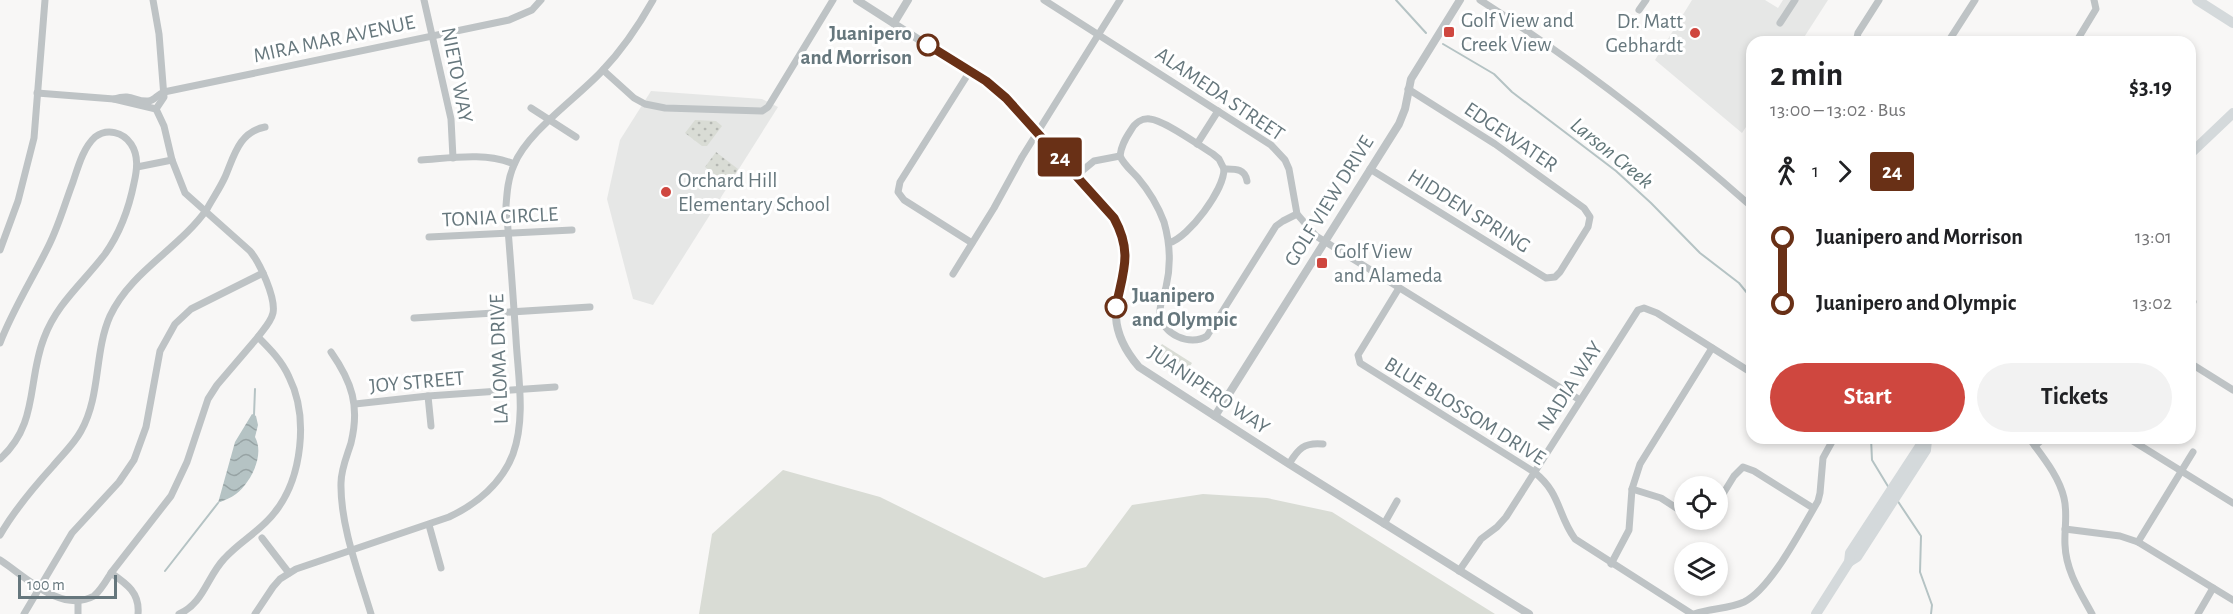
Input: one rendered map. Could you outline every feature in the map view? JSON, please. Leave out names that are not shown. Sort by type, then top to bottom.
[{"type":"main road","points":[[2197,0],[2233,23]]},
{"type":"main road","points":[[2196,148],[2233,113]]},
{"type":"main road","points":[[1816,614],[1849,562],[1850,553],[1904,477],[1922,444]]},
{"type":"street","points":[[0,250],[13,217],[30,156],[45,0]]},
{"type":"street","points":[[0,560],[58,602],[78,604],[93,597],[171,496],[187,462],[208,399],[258,337],[273,312],[272,298],[263,273],[250,251],[185,193],[171,160],[164,126],[156,109],[165,97],[153,0]]},
{"type":"street","name":"NIETO WAY","points":[[424,0],[451,119],[453,158]]},
{"type":"street","name":"MIRA MAR AVENUE","points":[[114,99],[132,97],[148,102],[159,93],[432,34],[510,20],[532,10],[542,0]]},
{"type":"street","name":"LA LOMA DRIVE","points":[[255,614],[273,587],[289,573],[352,549],[449,517],[474,504],[490,489],[502,473],[512,455],[518,437],[519,390],[507,192],[514,164],[529,142],[603,70],[631,35],[653,0]]},
{"type":"street","points":[[603,70],[634,98],[645,104],[665,108],[762,111],[774,98],[833,0]]},
{"type":"street","name":"JUANIPERO WAY","points":[[857,0],[996,89],[1114,218],[1124,240],[1126,264],[1116,317],[1119,333],[1129,356],[1139,368],[1529,614]]},
{"type":"street","points":[[894,23],[908,0]]},
{"type":"street","name":"ALAMEDA STREET","points":[[1044,0],[1271,145],[1285,160],[1292,177],[1297,214]]},
{"type":"street","points":[[953,274],[1037,132],[1120,0]]},
{"type":"street","name":"GOLF VIEW DRIVE","points":[[1215,416],[1402,117],[1408,89],[1415,72],[1460,0]]},
{"type":"street","points":[[1480,0],[1532,34],[1663,130],[1746,201]]},
{"type":"street","points":[[1639,10],[1646,0]]},
{"type":"street","points":[[1780,23],[1795,0]]},
{"type":"street","points":[[1857,36],[1879,0]]},
{"type":"street","points":[[1952,36],[1975,0]]},
{"type":"street","points":[[2080,36],[2093,16],[2096,9],[2095,1]]},
{"type":"street","points":[[970,71],[900,182],[898,192],[904,200],[972,243]]},
{"type":"street","name":"EDGEWATER","points":[[1408,89],[1495,144],[1584,208],[1590,217],[1588,227],[1560,272],[1550,278]]},
{"type":"street","name":"MIRA MAR AVENUE","points":[[37,93],[114,99],[156,109]]},
{"type":"street","points":[[531,108],[576,137]]},
{"type":"street","points":[[1197,144],[1218,111]]},
{"type":"street","points":[[1169,243],[1180,238],[1198,218],[1220,185],[1224,169],[1219,159],[1159,121],[1141,120],[1131,129],[1121,148],[1120,156],[1154,201],[1163,221],[1169,243],[1168,273],[1160,307],[1162,321],[1167,328],[1184,339],[1196,341],[1202,339],[1210,331],[1276,226],[1297,214],[1308,228],[1325,241],[1580,400]]},
{"type":"street","points":[[0,535],[16,508],[82,430],[92,401],[103,334],[118,302],[132,281],[184,235],[205,211],[220,188],[242,140],[252,131],[265,127]]},
{"type":"street","points":[[0,343],[49,245],[88,146],[96,137],[106,132],[117,133],[135,150],[137,167],[129,204],[111,244],[64,299],[51,321],[37,359],[31,406],[27,417],[14,444],[0,459]]},
{"type":"street","points":[[1077,175],[1094,160],[1120,156]]},
{"type":"street","points":[[421,160],[494,159],[514,164]]},
{"type":"street","points":[[137,167],[171,160]]},
{"type":"street","points":[[1224,169],[1240,170],[1245,174],[1246,181]]},
{"type":"street","name":"HIDDEN SPRING","points":[[1370,169],[1540,275],[1550,278]]},
{"type":"street","name":"TONIA CIRCLE","points":[[429,237],[572,230]]},
{"type":"street","points":[[24,614],[72,533],[115,487],[134,460],[146,427],[160,351],[175,324],[191,309],[263,273]]},
{"type":"street","name":"BLUE BLOSSOM DRIVE","points":[[1399,288],[1358,355],[1360,363],[1534,472],[1554,492],[1567,527],[1575,539],[1693,614]]},
{"type":"street","points":[[414,318],[590,307]]},
{"type":"street","name":"NADIA WAY","points":[[1459,571],[1481,539],[1502,522],[1638,310],[1644,308],[1657,313],[1712,348]]},
{"type":"street","points":[[179,614],[187,611],[196,603],[222,561],[238,544],[262,526],[291,487],[300,431],[295,392],[286,370],[258,337]]},
{"type":"street","points":[[1611,564],[1629,530],[1632,489],[1640,464],[1712,348],[1746,369]]},
{"type":"street","points":[[332,351],[344,371],[353,392],[355,404],[355,424],[340,482],[352,549],[371,614]]},
{"type":"street","points":[[2196,367],[2233,390]]},
{"type":"street","name":"JOY STREET","points":[[355,404],[555,387]]},
{"type":"street","points":[[428,396],[431,426]]},
{"type":"street","points":[[1289,464],[1304,445],[1323,444]]},
{"type":"street","points":[[1693,614],[1716,607],[1736,605],[1755,595],[1769,580],[1820,493],[1823,458],[1831,444]]},
{"type":"street","points":[[2036,444],[2034,446],[2061,488],[2065,499],[2066,558],[2069,570],[2092,614]]},
{"type":"street","points":[[2138,444],[2233,503]]},
{"type":"street","points":[[2138,542],[2193,452]]},
{"type":"street","points":[[1728,486],[1738,470],[1748,468],[1813,508]]},
{"type":"street","points":[[1632,489],[1661,498],[1674,506]]},
{"type":"street","points":[[1384,524],[1397,501]]},
{"type":"street","points":[[429,525],[441,568]]},
{"type":"street","points":[[2065,529],[2120,536],[2138,542],[2233,600]]},
{"type":"street","points":[[262,538],[289,573]]},
{"type":"street","points":[[111,573],[135,593],[138,613],[148,614]]},
{"type":"street","points":[[2198,614],[2213,588]]},
{"type":"street","points":[[78,604],[78,614]]},
{"type":"shaded area","points":[[1692,0],[1765,0],[1778,8],[1783,0],[1828,0],[1805,36],[1746,36],[1746,127],[1742,133],[1655,60]]},
{"type":"shaded area","name":"Orchard Hill Elementary School","points":[[651,91],[762,99],[778,107],[653,305],[633,299],[607,199],[620,140]]},
{"type":"shaded area","points":[[695,120],[716,121],[722,126],[707,146],[702,146],[685,133]]},
{"type":"shaded area","points":[[716,152],[738,169],[729,185],[705,167]]},
{"type":"shaded area","points":[[1162,344],[1192,363],[1182,378],[1152,359]]},
{"type":"shaded area","points":[[783,470],[880,497],[1044,578],[1086,567],[1132,505],[1203,494],[1267,498],[1332,512],[1495,614],[699,614],[712,534]]},
{"type":"water","points":[[252,414],[256,416],[258,425],[255,437],[258,452],[255,468],[242,489],[218,503],[235,442]]},
{"type":"waterway","name":"Larson Creek","points":[[1396,0],[1426,33]]},
{"type":"waterway","name":"Larson Creek","points":[[1443,44],[1494,74],[1512,92],[1616,171],[1700,253],[1739,283],[1746,292]]},
{"type":"waterway","points":[[254,415],[255,389]]},
{"type":"waterway","name":"Larson Creek","points":[[1871,444],[1872,460],[1889,488]]},
{"type":"waterway","name":"Larson Creek","points":[[1897,500],[1921,536],[1920,572],[1932,605],[1931,614]]},
{"type":"waterway","points":[[165,571],[218,503]]},
{"type":"bus line","name":"24","points":[[928,45],[986,81],[1006,98],[1114,218],[1124,240],[1126,252],[1124,276],[1116,307]]},
{"type":"place","name":"Golf View and Creek View","points":[[1449,32]]},
{"type":"place","name":"Dr. Matt Gebhardt","points":[[1695,33]]},
{"type":"place","name":"Juanipero and Morrison","points":[[928,45]]},
{"type":"place","name":"Orchard Hill Elementary School","points":[[666,192]]},
{"type":"place","name":"Golf View and Alameda","points":[[1322,263]]},
{"type":"place","name":"Juanipero and Olympic","points":[[1116,307]]}]
